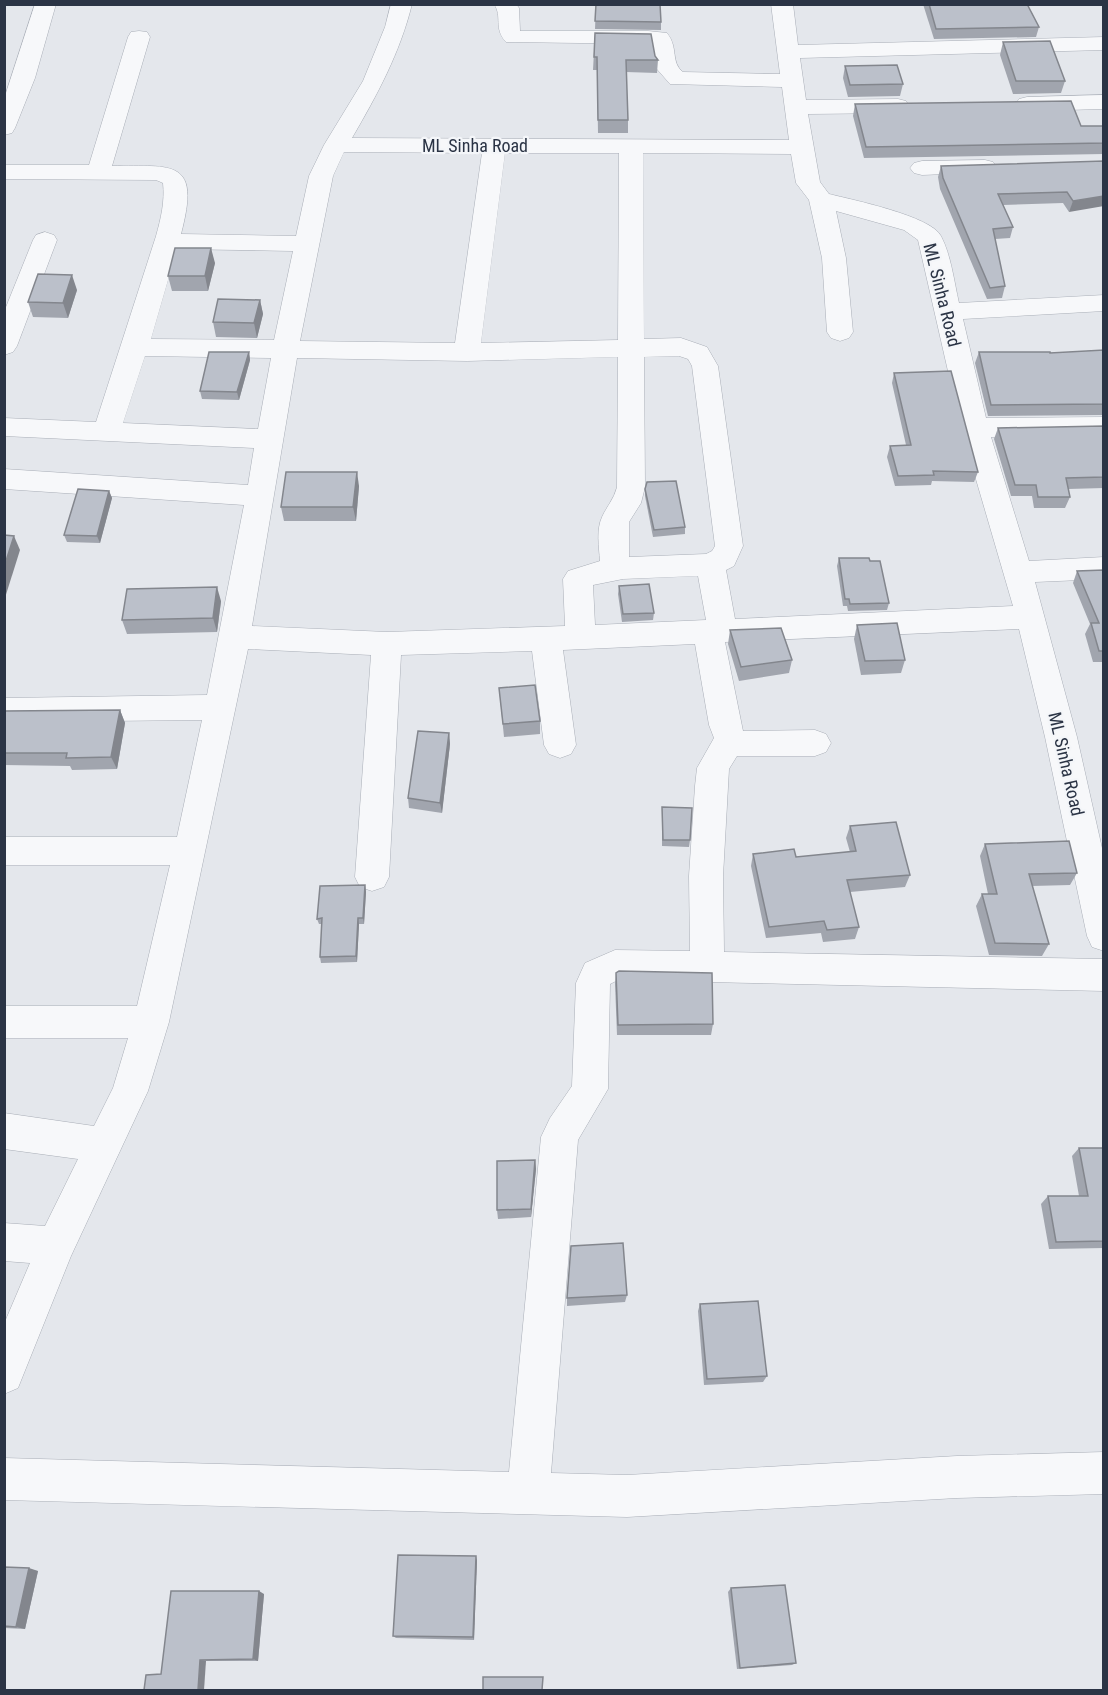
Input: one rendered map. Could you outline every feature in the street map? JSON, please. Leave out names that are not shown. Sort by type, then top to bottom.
[{"type":"street","points":[[4,128],[24,78],[46,4]]},
{"type":"street","points":[[4,1374],[56,1246],[130,1091],[151,1022],[190,851],[234,637],[285,350],[321,176],[336,145],[374,81],[396,27],[402,4]]},
{"type":"street","points":[[504,4],[508,8],[509,32],[514,37],[659,38],[664,44],[664,68],[678,79],[793,81]]},
{"type":"street","points":[[782,4],[808,183],[821,200],[834,258],[840,332]]},
{"type":"street","points":[[99,171],[139,37]]},
{"type":"street","points":[[790,52],[1104,44]]},
{"type":"street","points":[[1009,104],[1104,102]]},
{"type":"street","points":[[796,107],[914,105]]},
{"type":"street","name":"ML Sinha Road","points":[[336,145],[801,147]]},
{"type":"street","points":[[467,352],[494,147]]},
{"type":"street","points":[[615,570],[613,535],[615,520],[627,503],[632,486],[631,147]]},
{"type":"street","points":[[922,168],[1012,166]]},
{"type":"street","points":[[4,172],[160,172],[174,179],[177,192],[166,241],[136,347],[106,433]]},
{"type":"street","name":"ML Sinha Road","points":[[821,200],[913,225],[928,236],[934,250],[975,428],[1031,617],[1097,877],[1104,936]]},
{"type":"street","points":[[4,346],[45,240]]},
{"type":"street","points":[[166,241],[306,244]]},
{"type":"street","points":[[948,312],[1104,303]]},
{"type":"street","points":[[136,347],[467,352],[681,347],[698,353],[705,366],[729,546],[724,558],[710,565],[615,570],[589,573],[578,579],[580,637]]},
{"type":"street","points":[[975,428],[1104,426]]},
{"type":"street","points":[[4,427],[269,439]]},
{"type":"street","points":[[4,478],[260,496]]},
{"type":"street","points":[[710,565],[725,725],[730,739],[740,744],[815,744]]},
{"type":"street","points":[[1017,572],[1104,568]]},
{"type":"street","points":[[234,637],[387,644],[1031,617]]},
{"type":"street","points":[[546,639],[560,745]]},
{"type":"street","points":[[372,877],[387,644]]},
{"type":"street","points":[[4,710],[219,707]]},
{"type":"street","points":[[707,966],[706,876],[711,786],[713,768],[730,739]]},
{"type":"street","points":[[4,851],[190,851]]},
{"type":"street","points":[[528,1494],[560,1137],[570,1117],[583,1102],[590,1089],[593,983],[597,974],[615,965],[1104,975]]},
{"type":"street","points":[[4,1022],[151,1022]]},
{"type":"street","points":[[4,1131],[104,1145]]},
{"type":"street","points":[[4,1242],[56,1246]]},
{"type":"street","points":[[4,1479],[627,1496],[957,1477],[1104,1473]]},
{"type":"building","points":[[596,4],[660,4],[661,22],[595,21]]},
{"type":"building","points":[[929,4],[1027,4],[1039,27],[936,29]]},
{"type":"building","points":[[595,33],[651,34],[655,56],[658,60],[626,60],[628,120],[598,120],[597,57],[594,57]]},
{"type":"building","points":[[1050,41],[1065,81],[1016,81],[1003,42]]},
{"type":"building","points":[[897,65],[903,84],[850,85],[845,66]]},
{"type":"building","points":[[1071,101],[1081,126],[1104,126],[1104,143],[866,147],[855,104]]},
{"type":"building","points":[[1104,161],[1104,196],[1073,201],[1067,192],[998,194],[1013,227],[993,229],[1005,286],[990,288],[943,178],[941,166]]},
{"type":"building","points":[[175,248],[211,248],[205,276],[168,276]]},
{"type":"building","points":[[38,274],[72,275],[63,303],[28,302]]},
{"type":"building","points":[[218,299],[260,300],[254,323],[213,322]]},
{"type":"building","points":[[1104,350],[1104,404],[991,405],[979,352],[1050,353]]},
{"type":"building","points":[[209,352],[249,352],[237,392],[200,391]]},
{"type":"building","points":[[951,371],[978,472],[933,471],[934,475],[898,476],[890,446],[911,445],[894,373]]},
{"type":"building","points":[[1104,426],[1104,477],[1066,478],[1070,497],[1038,497],[1036,485],[1015,485],[998,428]]},
{"type":"building","points":[[286,472],[357,472],[353,507],[281,507]]},
{"type":"building","points":[[676,481],[685,527],[654,530],[645,489],[647,482]]},
{"type":"building","points":[[78,489],[109,491],[97,536],[64,535]]},
{"type":"building","points":[[4,535],[14,536],[4,567]]},
{"type":"building","points":[[839,558],[869,558],[870,561],[880,561],[889,603],[850,604],[849,599],[845,599]]},
{"type":"building","points":[[1104,570],[1104,651],[1099,651],[1091,623],[1099,623],[1077,571]]},
{"type":"building","points":[[649,584],[654,613],[623,614],[619,586]]},
{"type":"building","points":[[217,587],[213,618],[122,620],[127,589]]},
{"type":"building","points":[[897,623],[905,660],[865,661],[857,625]]},
{"type":"building","points":[[781,628],[792,660],[741,667],[730,630]]},
{"type":"building","points":[[535,685],[540,721],[503,724],[499,688]]},
{"type":"building","points":[[120,710],[111,757],[66,758],[67,753],[4,753],[4,711]]},
{"type":"building","points":[[418,731],[449,733],[440,803],[408,798]]},
{"type":"building","points":[[662,807],[692,808],[690,840],[663,840]]},
{"type":"building","points":[[896,822],[910,875],[847,880],[859,927],[827,930],[824,921],[769,927],[753,854],[794,849],[796,857],[856,851],[850,826]]},
{"type":"building","points":[[1069,841],[1077,873],[1029,874],[1049,944],[995,943],[982,894],[997,894],[985,844]]},
{"type":"building","points":[[365,885],[363,918],[358,918],[356,956],[320,957],[322,918],[317,919],[320,886]]},
{"type":"building","points":[[619,971],[712,973],[713,1024],[618,1025],[616,973]]},
{"type":"building","points":[[1079,1148],[1104,1148],[1104,1241],[1056,1242],[1048,1196],[1088,1196]]},
{"type":"building","points":[[535,1160],[531,1209],[497,1210],[497,1161]]},
{"type":"building","points":[[623,1243],[627,1295],[567,1298],[571,1246]]},
{"type":"building","points":[[758,1301],[767,1376],[707,1379],[700,1304]]},
{"type":"building","points":[[398,1555],[476,1556],[473,1637],[393,1636]]},
{"type":"building","points":[[4,1567],[29,1568],[16,1627],[4,1626]]},
{"type":"building","points":[[785,1585],[796,1663],[740,1668],[731,1588]]},
{"type":"building","points":[[171,1591],[259,1591],[253,1659],[200,1660],[198,1690],[144,1690],[146,1675],[161,1674]]},
{"type":"building","points":[[483,1677],[543,1677],[542,1690],[483,1690]]}]
